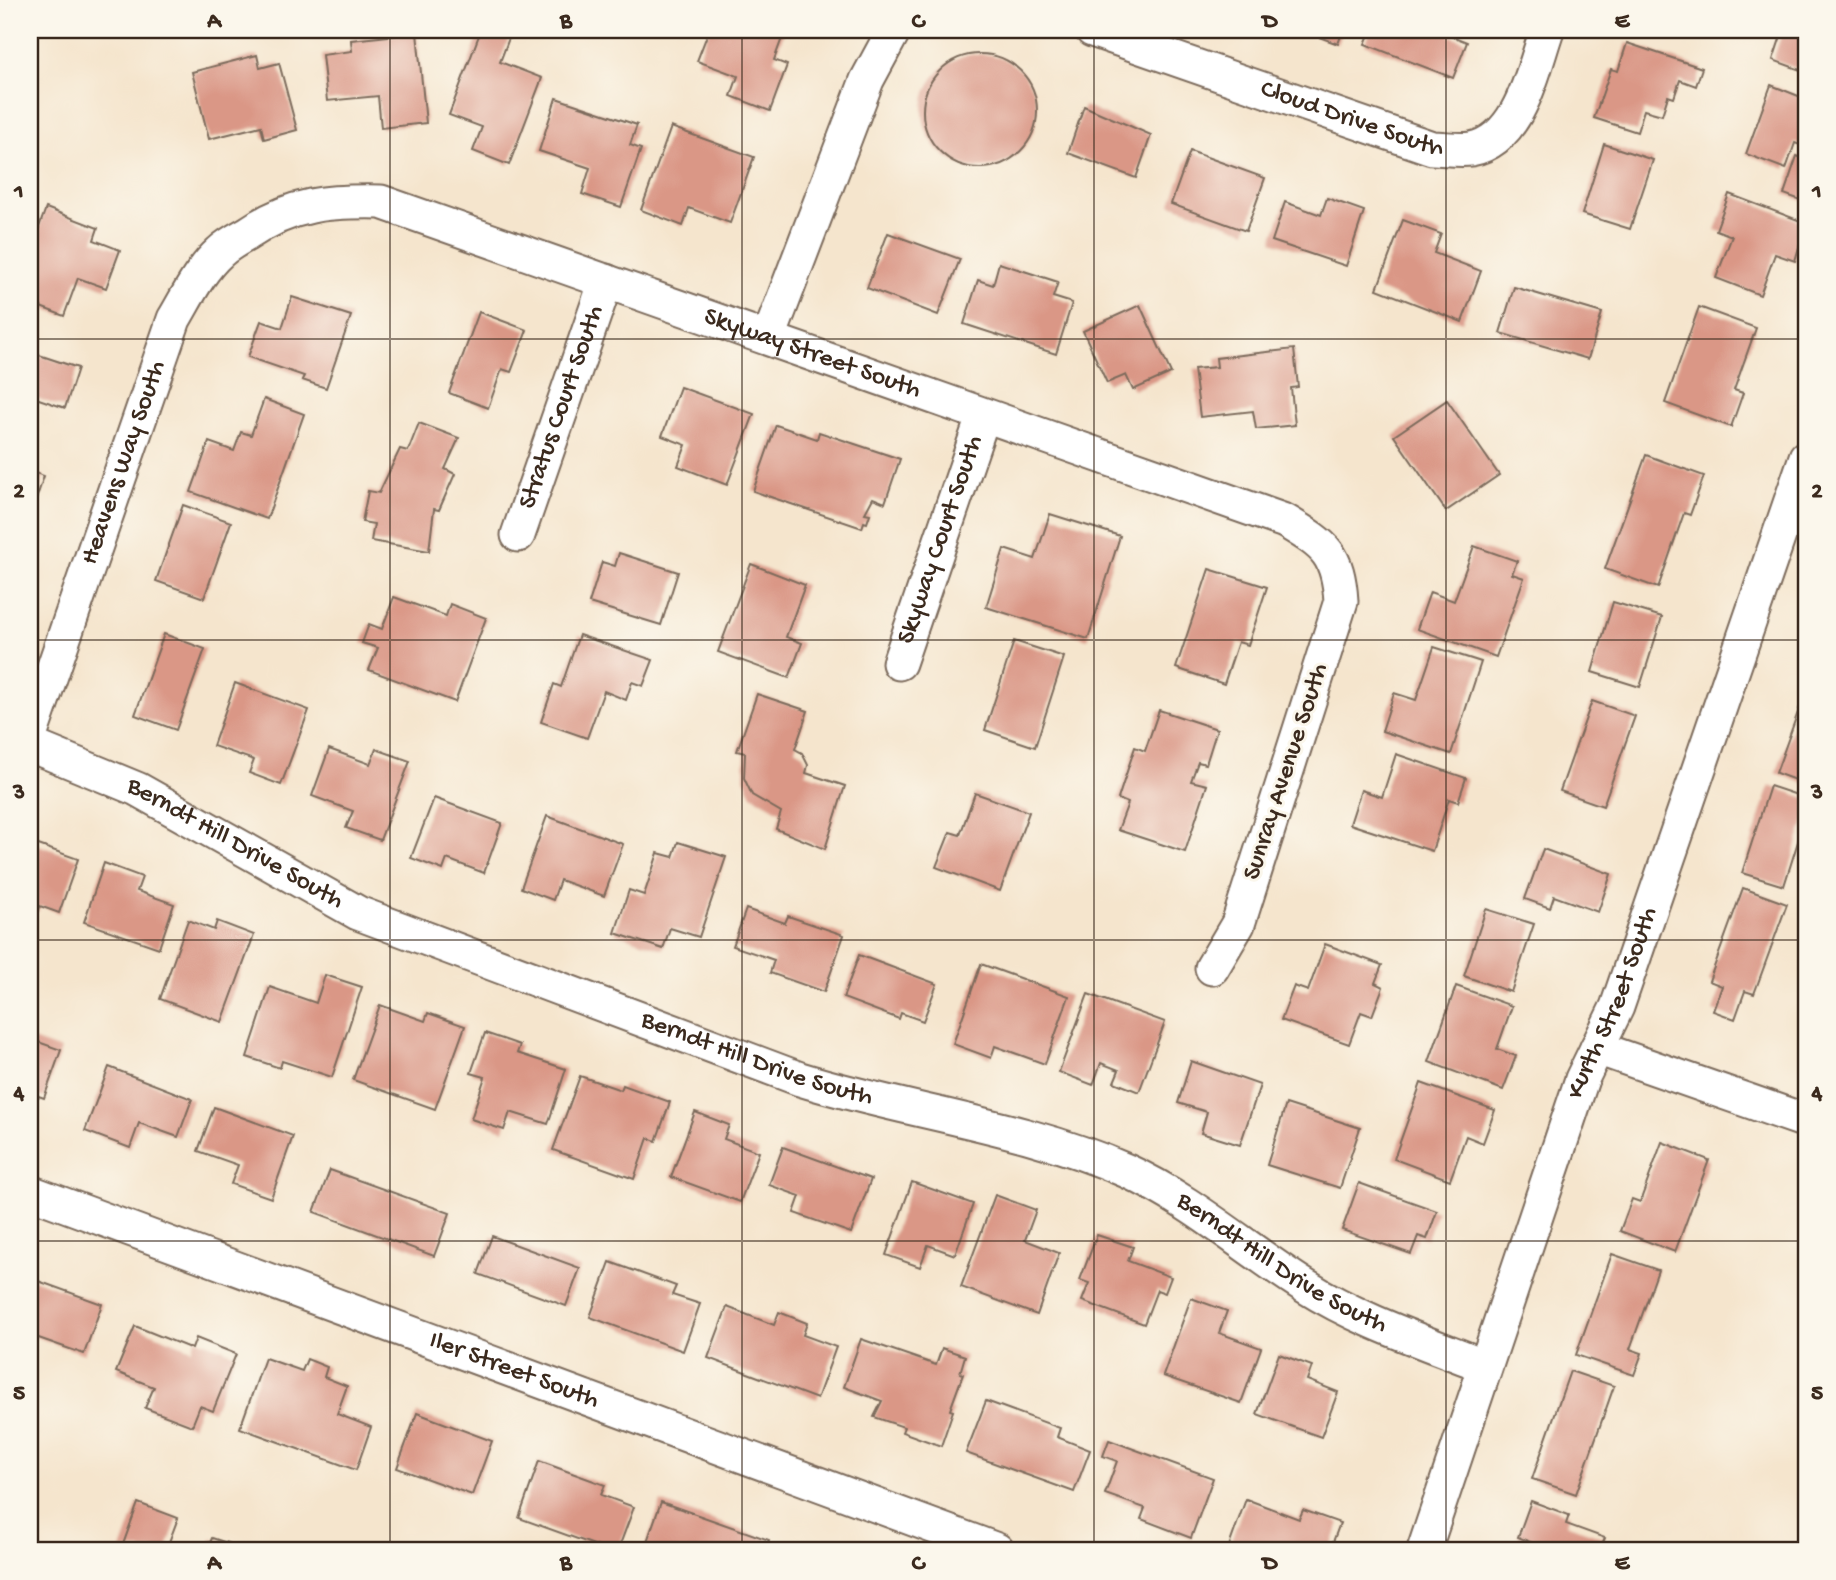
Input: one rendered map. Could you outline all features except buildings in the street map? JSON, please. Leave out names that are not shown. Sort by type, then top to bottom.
[{"type":"street","points":[[769,337],[867,80],[894,30]]},
{"type":"street","name":"Cloud Drive South","points":[[1092,30],[1432,148],[1471,149],[1503,135],[1524,93],[1547,30]]},
{"type":"street","name":"Skyway Street South","points":[[265,222],[305,205],[337,201],[381,202],[769,337],[983,417],[1285,521],[1319,542],[1339,570]]},
{"type":"street","name":"Heavens Way South","points":[[30,736],[174,320],[194,286],[220,252],[265,222]]},
{"type":"street","name":"Stratus Court South","points":[[518,535],[606,281]]},
{"type":"street","name":"Skyway Court South","points":[[899,663],[983,417]]},
{"type":"street","name":"Kurth Street South","points":[[1424,1550],[1582,1079],[1617,1007],[1806,457]]},
{"type":"street","name":"Sunray Avenue South","points":[[1212,968],[1238,924],[1328,649],[1341,601],[1339,570]]},
{"type":"street","name":"Berndt Hill Drive South","points":[[30,745],[137,789],[358,913],[800,1079],[866,1099],[1073,1150],[1129,1172],[1183,1202],[1306,1287],[1379,1323],[1485,1366]]},
{"type":"street","points":[[1597,1048],[1806,1121]]},
{"type":"street","name":"Iler Street South","points":[[30,1192],[997,1550]]}]
